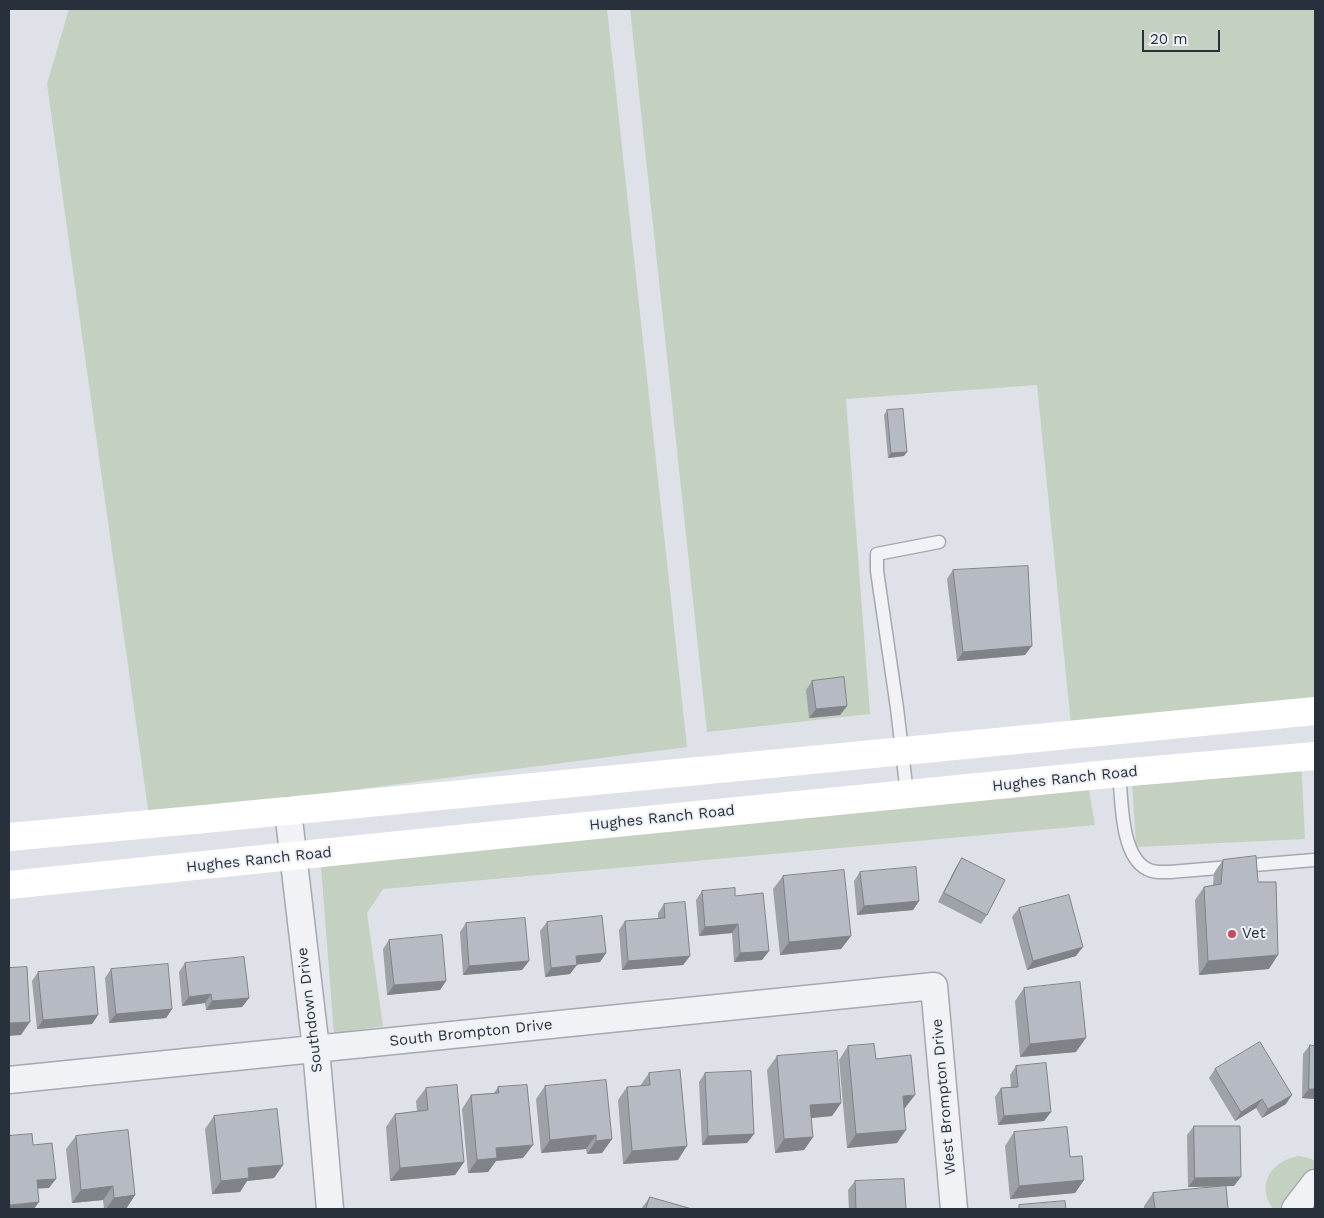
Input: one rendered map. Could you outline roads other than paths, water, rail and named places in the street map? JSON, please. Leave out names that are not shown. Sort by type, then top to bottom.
[{"type":"street","points":[[9,837],[1315,711]]},
{"type":"street","name":"Hughes Ranch Road","points":[[9,885],[516,832],[1119,773],[1315,756]]},
{"type":"street","name":"Southdown Drive","points":[[288,811],[316,1049],[330,1209]]},
{"type":"street","name":"South Brompton Drive","points":[[9,1080],[934,986]]},
{"type":"street","name":"West Brompton Drive","points":[[934,986],[954,1209]]},
{"type":"street","points":[[1294,1209],[1315,1183]]},
{"type":"lane","points":[[907,794],[878,571],[878,554],[939,542]]},
{"type":"lane","points":[[1119,773],[1124,827],[1130,850],[1135,860],[1146,869],[1170,872],[1315,863]]},
{"type":"place","name":"Vet","points":[[1232,934]]}]
